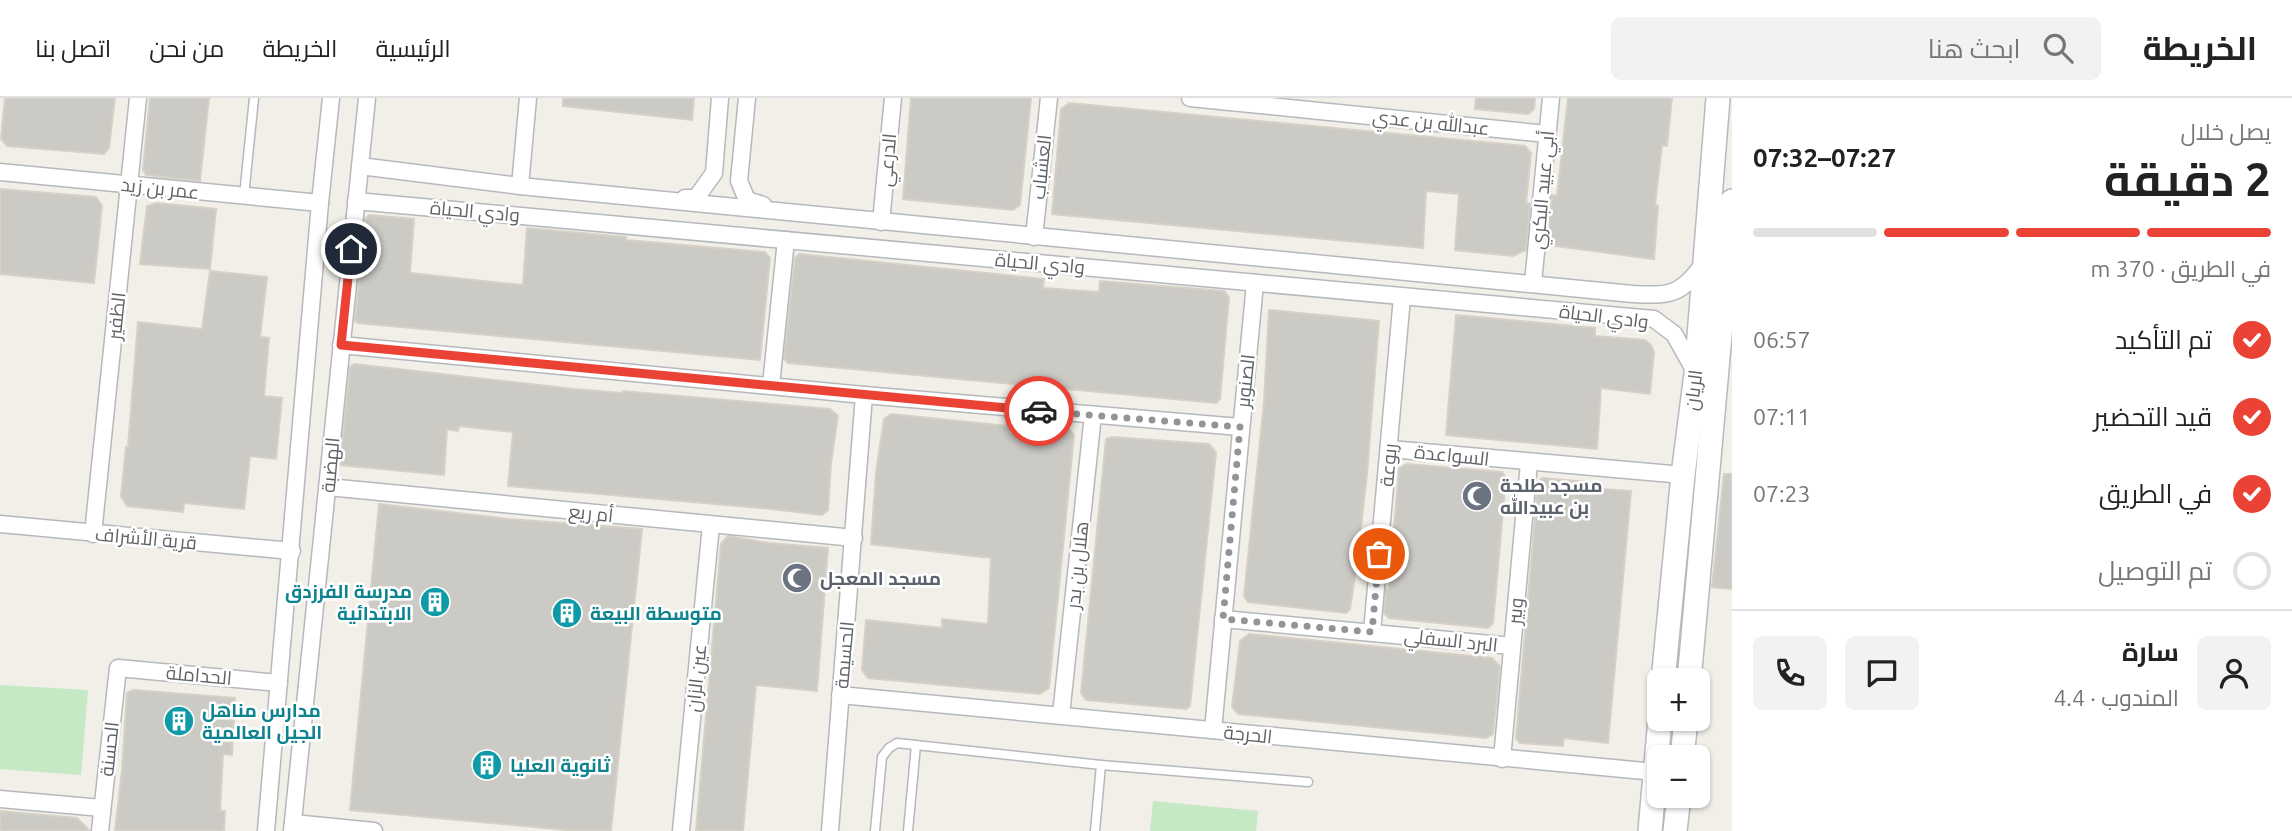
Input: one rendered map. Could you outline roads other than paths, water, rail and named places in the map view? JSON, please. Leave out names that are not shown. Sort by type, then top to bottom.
[{"type":"street","name":"الظفير","points":[[93,534],[138,98]]},
{"type":"street","name":"الهضبة","points":[[266,831],[331,98]]},
{"type":"street","name":"الهضبة","points":[[292,827],[367,98]]},
{"type":"street","points":[[520,186],[528,98]]},
{"type":"street","points":[[666,199],[696,198],[714,173],[720,98]]},
{"type":"street","points":[[747,98],[740,181],[747,200],[781,212]]},
{"type":"street","name":"الدرعي","points":[[881,222],[892,98]]},
{"type":"street","name":"العشباب","points":[[1034,237],[1049,98]]},
{"type":"street","name":"عبدالله بن عدي","points":[[1189,98],[1547,134]]},
{"type":"street","name":"أبي عبيد البكري","points":[[1533,283],[1551,98]]},
{"type":"street","name":"الريان","points":[[1664,668],[1696,374],[1718,98]]},
{"type":"street","name":"وادي الحياة","points":[[360,166],[423,190],[786,240],[1654,319],[1674,334],[1696,374]]},
{"type":"street","name":"عمر بن زيد","points":[[0,172],[320,203]]},
{"type":"street","name":"وادي الحياة","points":[[356,201],[423,190],[520,186],[1664,295],[1682,288],[1706,261]]},
{"type":"street","name":"الريان","points":[[1690,668],[1728,294],[1732,202]]},
{"type":"street","points":[[771,385],[786,240]]},
{"type":"street","name":"الصنوبر","points":[[1213,730],[1255,283]]},
{"type":"street","points":[[1611,314],[1613,291]]},
{"type":"street","name":"ربوعة","points":[[1372,632],[1402,297]]},
{"type":"street","points":[[341,345],[864,395],[1240,427]]},
{"type":"street","name":"الحسيمة","points":[[830,831],[864,395]]},
{"type":"street","name":"هلال بن بدر","points":[[1061,715],[1093,415]]},
{"type":"street","name":"السواعدة","points":[[1390,449],[1683,475]]},
{"type":"street","name":"وبير","points":[[1502,759],[1529,463]]},
{"type":"street","name":"أم ريع","points":[[328,488],[854,538]]},
{"type":"street","name":"قرية الأشراف","points":[[0,524],[292,551]]},
{"type":"street","name":"عين الزان","points":[[681,831],[711,525]]},
{"type":"street","name":"البرد السفلي","points":[[1223,619],[1512,646]]},
{"type":"street","points":[[1666,637],[1693,640]]},
{"type":"street","name":"الحداملة","points":[[118,668],[279,683]]},
{"type":"street","name":"الحسنة","points":[[100,831],[118,668]]},
{"type":"street","name":"الحرجة","points":[[840,695],[1647,771]]},
{"type":"street","points":[[0,799],[102,808]]},
{"type":"street","points":[[1650,831],[1652,808]]},
{"type":"street","points":[[1675,831],[1678,808]]},
{"type":"street","points":[[292,827],[374,831]]},
{"type":"lane","points":[[244,196],[254,98]]},
{"type":"lane","points":[[875,831],[882,757],[897,743],[1101,765],[1308,782]]},
{"type":"lane","points":[[908,831],[916,745]]},
{"type":"lane","points":[[1095,831],[1101,765]]},
{"type":"place","name":"مسجد طلحة بن عبيدالله","points":[[1477,496]]},
{"type":"place","name":"مسجد المعجل","points":[[797,578]]},
{"type":"place","name":"مدرسة الفرزدق الابتدائية","points":[[435,602]]},
{"type":"place","name":"متوسطة البيعة","points":[[567,613]]},
{"type":"place","name":"مدارس مناهل الجيل العالمية","points":[[179,721]]},
{"type":"place","name":"ثانوية العليا","points":[[487,765]]}]
